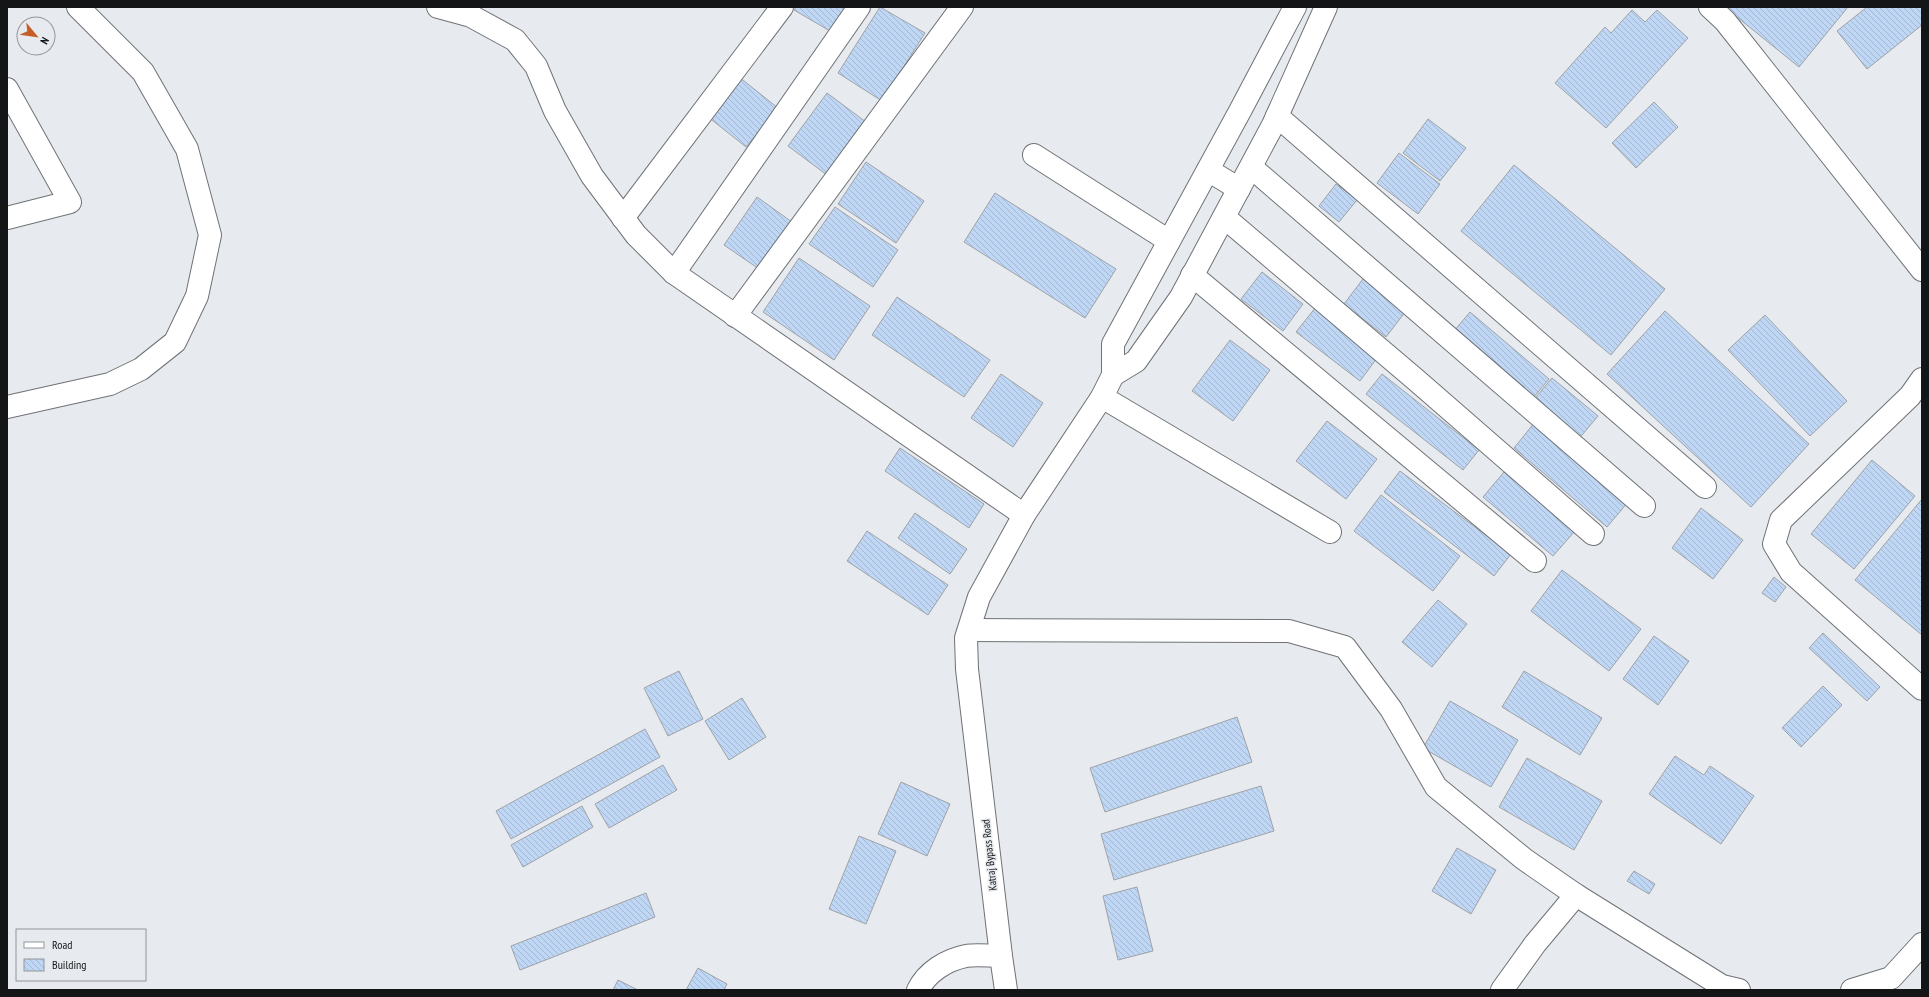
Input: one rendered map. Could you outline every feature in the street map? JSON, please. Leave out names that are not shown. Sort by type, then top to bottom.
[{"type":"main road","points":[[7,407],[110,384],[141,369],[175,342],[197,296],[210,235],[186,149],[143,72],[78,7]]},
{"type":"main road","points":[[438,7],[471,16],[515,40],[536,66],[554,111],[592,176],[636,235],[674,273],[1024,515]]},
{"type":"main road","points":[[623,218],[782,7]]},
{"type":"main road","points":[[674,273],[859,7]]},
{"type":"main road","points":[[735,316],[962,7]]},
{"type":"main road","points":[[1113,375],[1113,344],[1295,7]]},
{"type":"main road","points":[[1113,375],[1136,361],[1181,297],[1277,116],[1326,7]]},
{"type":"main road","points":[[1710,7],[1725,21],[1922,270]]},
{"type":"main road","points":[[7,89],[70,202],[7,218]]},
{"type":"main road","points":[[1277,116],[1705,487]]},
{"type":"main road","points":[[1034,155],[1169,241]]},
{"type":"main road","points":[[1251,167],[1644,506]]},
{"type":"main road","points":[[1208,170],[1239,189]]},
{"type":"main road","points":[[1224,217],[1409,374],[1593,534]]},
{"type":"main road","points":[[1192,275],[1536,561]]},
{"type":"main road","name":"Katraj Bypass Road","points":[[1006,990],[967,669],[966,638],[979,596],[1024,515],[1102,397],[1113,375]]},
{"type":"main road","points":[[1922,379],[1910,396],[1781,520],[1774,544],[1791,572],[1922,688]]},
{"type":"main road","points":[[1102,397],[1330,532]]},
{"type":"main road","points":[[968,630],[1289,631],[1345,647],[1391,708],[1436,787],[1524,859],[1576,895],[1722,986],[1739,990]]},
{"type":"main road","points":[[1502,990],[1535,944],[1576,895]]},
{"type":"main road","points":[[1852,990],[1895,986],[1922,944]]},
{"type":"main road","points":[[918,990],[934,969],[949,962],[966,956],[1001,956]]},
{"type":"building","points":[[796,7],[846,7],[830,31],[794,10]]},
{"type":"building","points":[[880,7],[925,33],[882,101],[838,73]]},
{"type":"building","points":[[1729,7],[1848,7],[1799,67],[1727,9]]},
{"type":"building","points":[[1867,7],[1922,7],[1922,25],[1867,69],[1837,31]]},
{"type":"building","points":[[1632,10],[1645,22],[1657,10],[1688,38],[1606,128],[1555,83],[1605,27],[1611,33]]},
{"type":"building","points":[[739,77],[778,108],[746,147],[707,116]]},
{"type":"building","points":[[827,93],[870,125],[831,178],[788,146]]},
{"type":"building","points":[[1654,102],[1678,127],[1636,168],[1612,143]]},
{"type":"building","points":[[1428,119],[1466,148],[1440,181],[1403,153]]},
{"type":"building","points":[[1399,153],[1440,184],[1418,214],[1377,183]]},
{"type":"building","points":[[866,162],[924,201],[896,243],[838,204]]},
{"type":"building","points":[[1514,165],[1665,289],[1611,355],[1461,231]]},
{"type":"building","points":[[1336,184],[1357,200],[1339,222],[1319,206]]},
{"type":"building","points":[[995,193],[1116,269],[1085,318],[964,242]]},
{"type":"building","points":[[757,197],[792,222],[759,269],[724,245]]},
{"type":"building","points":[[835,207],[898,250],[873,287],[809,244]]},
{"type":"building","points":[[799,258],[870,306],[834,360],[763,312]]},
{"type":"building","points":[[1262,272],[1303,304],[1283,331],[1241,299]]},
{"type":"building","points":[[1366,275],[1409,307],[1386,337],[1344,304]]},
{"type":"building","points":[[897,297],[990,360],[964,397],[872,335]]},
{"type":"building","points":[[1316,307],[1380,354],[1360,381],[1296,332]]},
{"type":"building","points":[[1665,311],[1809,444],[1751,507],[1607,374]]},
{"type":"building","points":[[1470,312],[1549,379],[1533,398],[1454,331]]},
{"type":"building","points":[[1765,315],[1847,401],[1810,436],[1728,350]]},
{"type":"building","points":[[1230,340],[1270,370],[1233,421],[1192,391]]},
{"type":"building","points":[[1001,374],[1043,403],[1013,447],[971,418]]},
{"type":"building","points":[[1382,374],[1479,450],[1463,470],[1366,394]]},
{"type":"building","points":[[1552,378],[1598,416],[1577,441],[1531,403]]},
{"type":"building","points":[[1327,421],[1377,459],[1346,499],[1296,461]]},
{"type":"building","points":[[1535,422],[1629,501],[1607,527],[1514,448]]},
{"type":"building","points":[[900,448],[984,504],[969,528],[885,471]]},
{"type":"building","points":[[1872,460],[1915,496],[1854,569],[1811,534]]},
{"type":"building","points":[[1400,471],[1511,554],[1494,576],[1384,492]]},
{"type":"building","points":[[1504,472],[1575,531],[1553,556],[1483,497]]},
{"type":"building","points":[[1381,495],[1460,556],[1433,591],[1354,531]]},
{"type":"building","points":[[1922,499],[1922,635],[1855,580]]},
{"type":"building","points":[[1701,508],[1743,540],[1713,579],[1672,548]]},
{"type":"building","points":[[915,513],[967,549],[950,574],[898,538]]},
{"type":"building","points":[[867,531],[948,585],[928,615],[847,561]]},
{"type":"building","points":[[1562,570],[1641,629],[1609,671],[1531,611]]},
{"type":"building","points":[[1774,577],[1786,587],[1775,602],[1762,593]]},
{"type":"building","points":[[1438,600],[1467,624],[1432,667],[1402,642]]},
{"type":"building","points":[[1823,633],[1880,687],[1867,701],[1809,648]]},
{"type":"building","points":[[1654,636],[1689,661],[1658,705],[1623,679]]},
{"type":"building","points":[[679,671],[703,719],[668,736],[644,688]]},
{"type":"building","points":[[1524,671],[1602,718],[1580,755],[1502,707]]},
{"type":"building","points":[[1823,686],[1842,705],[1801,747],[1782,728]]},
{"type":"building","points":[[742,698],[766,737],[729,760],[705,721]]},
{"type":"building","points":[[1450,701],[1518,740],[1491,787],[1423,748]]},
{"type":"building","points":[[1237,717],[1252,762],[1105,812],[1090,768]]},
{"type":"building","points":[[645,729],[660,757],[511,839],[496,811]]},
{"type":"building","points":[[1675,756],[1704,775],[1710,766],[1754,796],[1721,844],[1649,794]]},
{"type":"building","points":[[1527,758],[1602,801],[1574,850],[1499,807]]},
{"type":"building","points":[[663,765],[677,790],[609,828],[595,804]]},
{"type":"building","points":[[901,782],[950,804],[927,856],[878,834]]},
{"type":"building","points":[[1261,786],[1274,831],[1114,880],[1101,834]]},
{"type":"building","points":[[582,806],[593,827],[523,867],[511,845]]},
{"type":"building","points":[[859,836],[896,851],[866,924],[829,909]]},
{"type":"building","points":[[1457,848],[1496,870],[1471,914],[1432,891]]},
{"type":"building","points":[[1634,871],[1655,884],[1649,894],[1627,881]]},
{"type":"building","points":[[1137,887],[1153,951],[1118,960],[1103,896]]},
{"type":"building","points":[[646,893],[655,917],[520,970],[511,946]]},
{"type":"building","points":[[698,968],[727,984],[724,990],[686,990]]},
{"type":"building","points":[[618,980],[638,990],[613,990]]}]
